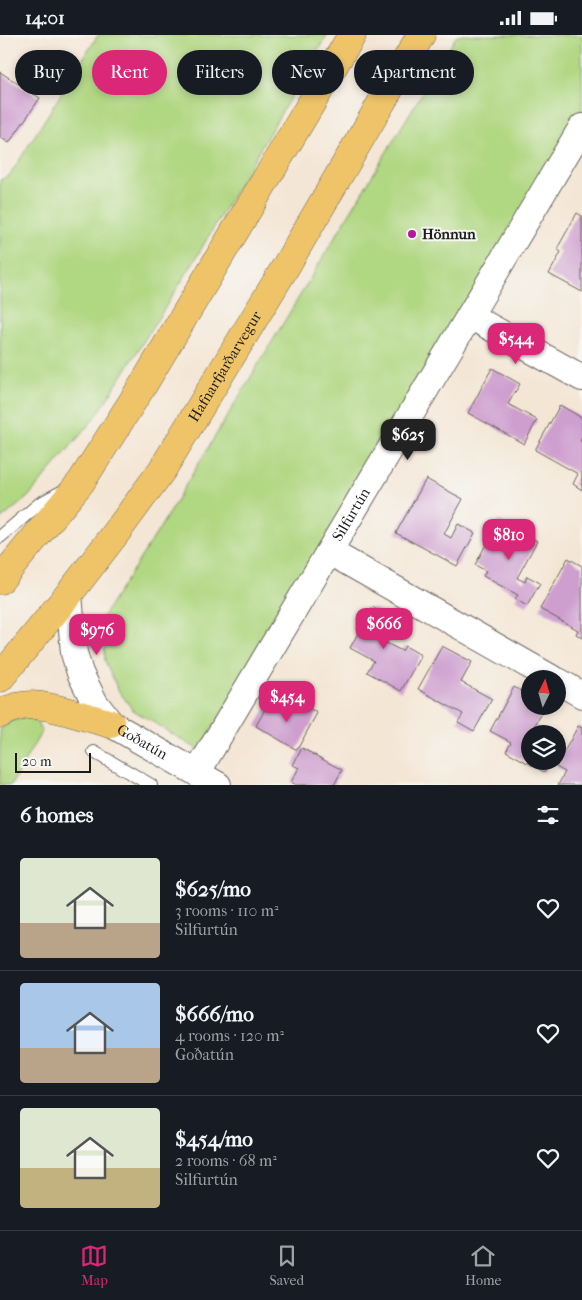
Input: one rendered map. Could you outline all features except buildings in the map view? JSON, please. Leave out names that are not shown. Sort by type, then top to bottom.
[{"type":"main road","points":[[0,580],[81,482],[143,385],[352,35]]},
{"type":"main road","name":"Hafnarfjarðarvegur","points":[[0,678],[69,594],[162,469],[283,271],[421,35]]},
{"type":"main road","points":[[0,714],[21,706],[46,706],[111,723]]},
{"type":"street","name":"Silfurtún","points":[[207,779],[330,552],[582,127]]},
{"type":"street","points":[[470,316],[582,378]]},
{"type":"street","points":[[330,552],[537,670]]},
{"type":"street","name":"Goðatún","points":[[69,594],[74,653],[80,673],[95,703],[111,723],[207,779]]},
{"type":"street","points":[[566,686],[582,695]]},
{"type":"lane","points":[[0,537],[39,504],[81,482]]},
{"type":"lane","points":[[94,752],[150,785]]},
{"type":"green space","points":[[98,35],[327,35],[318,50],[272,50],[272,95],[292,95],[190,268],[97,415],[28,497],[0,520],[0,180],[10,175],[60,95],[82,95],[82,60]]},
{"type":"green space","points":[[457,35],[582,35],[582,113],[432,370],[199,750],[133,710],[118,690],[105,661],[103,616],[158,531],[421,95],[474,95],[474,50],[448,50]]},
{"type":"green space","points":[[28,718],[38,724],[42,731],[11,785],[0,785],[0,730],[13,720]]},
{"type":"place","name":"Hönnun","points":[[412,234]]}]
